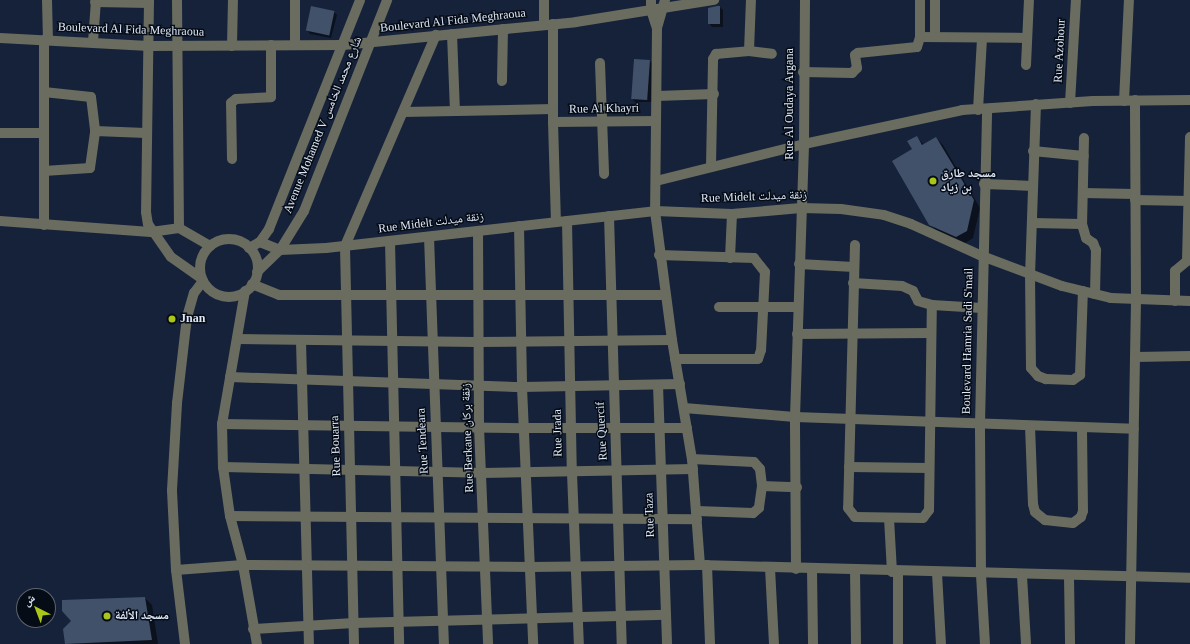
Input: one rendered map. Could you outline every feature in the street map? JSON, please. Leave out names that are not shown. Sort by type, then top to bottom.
[{"type":"street","points":[[44,225],[43,133],[47,0]]},
{"type":"street","points":[[177,0],[176,46],[179,228]]},
{"type":"street","points":[[232,46],[233,0]]},
{"type":"street","points":[[295,0],[295,44]]},
{"type":"street","name":"Avenue Mohamed V شارع محمد الخامس","points":[[260,242],[274,218],[360,0]]},
{"type":"street","name":"Avenue Mohamed V شارع محمد الخامس","points":[[257,272],[280,250],[304,211],[387,0]]},
{"type":"street","name":"Rue Jrada","points":[[544,0],[549,24],[552,122],[568,296],[572,473],[579,644]]},
{"type":"street","name":"Boulevard Al Fida Meghraoua","points":[[0,38],[149,46],[232,46],[271,44],[343,45],[549,24],[651,5],[714,0]]},
{"type":"street","points":[[750,51],[751,0]]},
{"type":"street","name":"Rue Al Oudaya Argana","points":[[796,568],[797,487],[795,417],[804,144],[803,72],[805,0]]},
{"type":"street","points":[[803,72],[852,73],[857,68],[855,55],[858,52],[914,48],[918,45],[920,37],[920,0]]},
{"type":"street","points":[[935,0],[936,37]]},
{"type":"street","points":[[1026,65],[1029,0]]},
{"type":"street","name":"Rue Azohour","points":[[1070,103],[1076,0]]},
{"type":"street","points":[[1124,101],[1129,0]]},
{"type":"street","points":[[93,42],[96,1],[149,1],[146,212],[151,232],[171,257],[202,280],[210,290],[221,296],[234,296],[249,288],[279,295],[665,295]]},
{"type":"street","points":[[657,28],[665,4]]},
{"type":"street","points":[[651,5],[657,28],[655,211],[659,255],[692,464],[710,644]]},
{"type":"street","points":[[502,82],[503,29]]},
{"type":"street","points":[[452,34],[455,111]]},
{"type":"street","points":[[345,246],[436,36]]},
{"type":"street","points":[[920,37],[1027,38]]},
{"type":"street","name":"Boulevard Hamria Sadi S'mail","points":[[982,38],[984,184],[980,424],[981,574],[985,644]]},
{"type":"street","points":[[232,159],[231,103],[236,99],[272,97],[271,44]]},
{"type":"street","points":[[711,166],[714,59],[719,53],[750,51],[772,54]]},
{"type":"street","points":[[600,63],[604,174]]},
{"type":"street","points":[[44,92],[91,97],[95,131],[90,168],[44,171]]},
{"type":"street","points":[[657,96],[714,94]]},
{"type":"street","points":[[1130,644],[1136,299],[1135,100]]},
{"type":"street","points":[[656,181],[711,166],[936,114],[1036,104],[1135,100],[1190,100]]},
{"type":"street","points":[[1036,104],[1033,151],[1033,223],[1030,274],[1031,368],[1038,376],[1046,379],[1073,380],[1080,375],[1083,291]]},
{"type":"street","points":[[403,112],[552,109]]},
{"type":"street","name":"Rue Al Khayri","points":[[552,122],[655,121]]},
{"type":"street","points":[[95,131],[146,133]]},
{"type":"street","points":[[0,133],[43,133]]},
{"type":"street","points":[[1175,300],[1175,271],[1185,265],[1189,250],[1190,137]]},
{"type":"street","points":[[1084,138],[1082,224],[1086,238],[1093,243],[1096,250],[1095,294]]},
{"type":"street","points":[[1033,151],[1084,156]]},
{"type":"street","points":[[984,184],[1033,186]]},
{"type":"street","points":[[1083,193],[1189,201]]},
{"type":"street","name":"Rue Midelt زنقة ميدلت","points":[[260,242],[280,250],[345,246],[655,211],[732,214],[801,208],[841,210],[884,215],[982,256],[1030,274],[1083,291],[1136,299],[1190,301]]},
{"type":"street","points":[[730,258],[732,214]]},
{"type":"street","name":"Rue Quercif","points":[[609,216],[611,295],[610,341],[619,519],[622,644]]},
{"type":"street","points":[[0,221],[151,232],[179,228],[210,246]]},
{"type":"street","points":[[1033,223],[1082,224]]},
{"type":"street","points":[[519,226],[522,387],[531,567],[533,644]]},
{"type":"street","name":"Rue Berkane زنقة بركان","points":[[478,231],[477,342],[485,519],[488,644]]},
{"type":"street","name":"Rue Tendeara","points":[[429,237],[434,428],[442,565],[444,644]]},
{"type":"street","points":[[185,644],[176,570],[172,490],[177,403],[187,317],[194,293],[202,280],[200,265],[210,246],[226,239],[234,240],[249,248],[257,262],[257,272],[249,288],[237,339],[222,424],[223,467],[230,516],[243,564],[253,629],[257,644]]},
{"type":"street","points":[[390,241],[392,427],[398,565],[399,644]]},
{"type":"street","points":[[249,248],[260,242]]},
{"type":"street","points":[[855,245],[848,508],[851,514],[861,518],[926,516],[929,510],[932,305]]},
{"type":"street","name":"Rue Bouarra","points":[[345,246],[347,339],[346,381],[351,470],[354,644]]},
{"type":"street","points":[[659,255],[754,258],[762,266],[765,272],[762,307],[762,350],[758,359],[675,359]]},
{"type":"street","points":[[799,264],[854,267]]},
{"type":"street","points":[[853,283],[902,286],[913,291],[918,301],[932,305],[982,308]]},
{"type":"street","points":[[719,307],[798,307]]},
{"type":"street","points":[[797,334],[931,333]]},
{"type":"street","points":[[237,339],[301,341],[347,339],[477,342],[672,340]]},
{"type":"street","points":[[301,341],[309,644]]},
{"type":"street","points":[[1135,357],[1190,356]]},
{"type":"street","points":[[230,377],[522,387],[613,387],[680,384]]},
{"type":"street","name":"Rue Taza","points":[[658,385],[667,644]]},
{"type":"street","points":[[684,408],[795,417],[1134,429]]},
{"type":"street","points":[[222,424],[434,428],[687,428]]},
{"type":"street","points":[[1030,426],[1035,512],[1044,520],[1073,523],[1081,517],[1083,511],[1082,427]]},
{"type":"street","points":[[223,467],[482,473],[572,473],[661,471],[692,464],[754,462],[760,469],[762,486],[759,508],[753,513],[619,519],[230,516]]},
{"type":"street","points":[[849,467],[929,468]]},
{"type":"street","points":[[762,486],[797,487]]},
{"type":"street","points":[[889,518],[895,572],[898,644]]},
{"type":"street","points":[[176,570],[243,564],[531,567],[703,565],[796,568],[812,570],[1069,576],[1132,579],[1190,578]]},
{"type":"street","points":[[770,568],[774,644]]},
{"type":"street","points":[[812,570],[813,644]]},
{"type":"street","points":[[855,571],[856,644]]},
{"type":"street","points":[[937,573],[941,644]]},
{"type":"street","points":[[1022,576],[1026,644]]},
{"type":"street","points":[[1069,576],[1070,644]]},
{"type":"street","points":[[253,629],[354,623],[666,615]]},
{"type":"building","points":[[311,6],[334,11],[329,35],[306,30]]},
{"type":"building","points":[[720,6],[720,24],[708,24],[708,8]]},
{"type":"building","points":[[634,59],[650,60],[647,100],[631,99]]},
{"type":"building","name":"مسجد طارق بن زياد","points":[[917,136],[922,145],[936,137],[974,200],[967,231],[956,237],[929,225],[892,161],[912,149],[907,141]]},
{"type":"building","name":"مسجد الألفة","points":[[145,597],[152,640],[65,644],[63,629],[71,621],[62,611],[62,600]]},
{"type":"place","name":"مسجد طارق بن زياد","points":[[933,181]]},
{"type":"place","name":"Jnan","points":[[172,319]]},
{"type":"place","name":"مسجد الألفة","points":[[107,616]]}]
